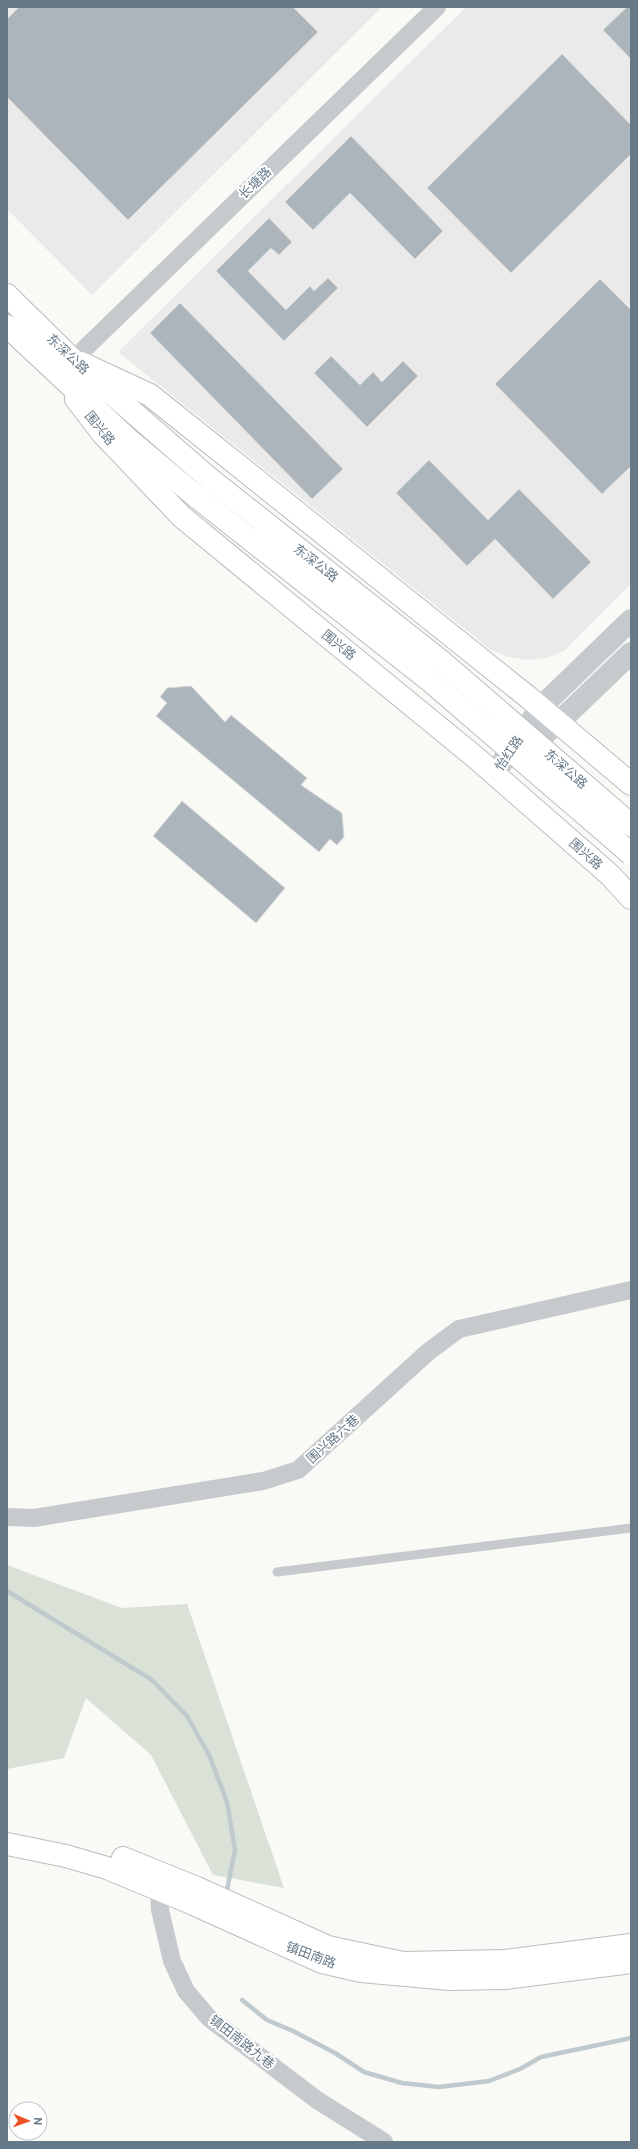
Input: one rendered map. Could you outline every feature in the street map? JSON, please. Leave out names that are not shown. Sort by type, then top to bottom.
[{"type":"main road","name":"东深公路","points":[[7,295],[73,360],[211,480],[442,662],[631,825]]},
{"type":"main road","name":"东深公路","points":[[7,326],[61,379],[129,440],[198,498],[428,680],[631,854]]},
{"type":"main road","points":[[73,360],[150,395],[540,708],[631,784]]},
{"type":"main road","name":"围兴路","points":[[61,379],[103,434],[182,517],[494,774],[610,875],[631,898]]},
{"type":"main road","name":"镇田南路","points":[[7,1830],[69,1842],[110,1853],[162,1882],[322,1962],[361,1971],[450,1979],[505,1978],[631,1962]]},
{"type":"main road","name":"镇田南路","points":[[7,1844],[73,1858],[162,1882],[197,1888],[328,1948],[403,1962],[505,1961],[631,1945]]},
{"type":"street","name":"长塘路","points":[[73,360],[437,7]]},
{"type":"street","name":"怡红路","points":[[494,774],[540,708],[631,620]]},
{"type":"street","name":"怡红路","points":[[494,774],[558,724],[631,653]]},
{"type":"street","name":"围兴路六巷","points":[[7,1517],[34,1518],[263,1481],[298,1470],[428,1352],[459,1329],[631,1290]]},
{"type":"street","name":"镇田南路九巷","points":[[162,1882],[160,1910],[172,1961],[186,1990],[209,2018],[317,2100],[384,2142]]},
{"type":"lane","points":[[277,1572],[631,1528]]},
{"type":"shaded area","points":[[7,7],[382,7],[92,295],[7,209]]},
{"type":"shaded area","points":[[466,7],[631,7],[631,584],[564,651],[546,658],[527,660],[509,657],[491,650],[118,352]]},
{"type":"shaded area","points":[[7,1565],[122,1608],[187,1604],[284,1888],[213,1875],[151,1755],[86,1698],[64,1758],[7,1769]]},
{"type":"building","points":[[19,7],[293,7],[318,32],[128,220],[7,97],[7,19]]},
{"type":"building","points":[[627,7],[631,7],[631,59],[603,30]]},
{"type":"building","points":[[562,54],[631,125],[631,154],[511,273],[427,188]]},
{"type":"building","points":[[351,136],[443,231],[415,259],[350,193],[313,230],[285,202]]},
{"type":"building","points":[[269,218],[292,242],[279,255],[271,248],[248,271],[286,310],[310,286],[314,291],[328,278],[338,288],[284,341],[216,271]]},
{"type":"building","points":[[600,279],[631,310],[631,466],[602,494],[495,384]]},
{"type":"building","points":[[180,303],[343,469],[312,499],[150,333]]},
{"type":"building","points":[[331,356],[360,385],[373,372],[382,382],[403,361],[418,376],[367,427],[314,373]]},
{"type":"building","points":[[429,460],[488,520],[519,489],[591,562],[553,599],[495,539],[467,566],[396,493]]},
{"type":"building","points":[[191,686],[225,722],[231,715],[307,778],[301,785],[342,813],[344,837],[337,845],[330,839],[319,852],[156,716],[167,703],[160,697],[167,688]]},
{"type":"building","points":[[182,801],[285,888],[256,923],[153,836]]},
{"type":"waterway","points":[[7,1591],[152,1680],[187,1716],[210,1757],[227,1802],[235,1850],[226,1895]]},
{"type":"waterway","points":[[242,2000],[267,2020],[293,2031],[335,2053],[364,2072],[402,2083],[439,2087],[489,2081],[520,2069],[541,2057],[631,2038]]}]
